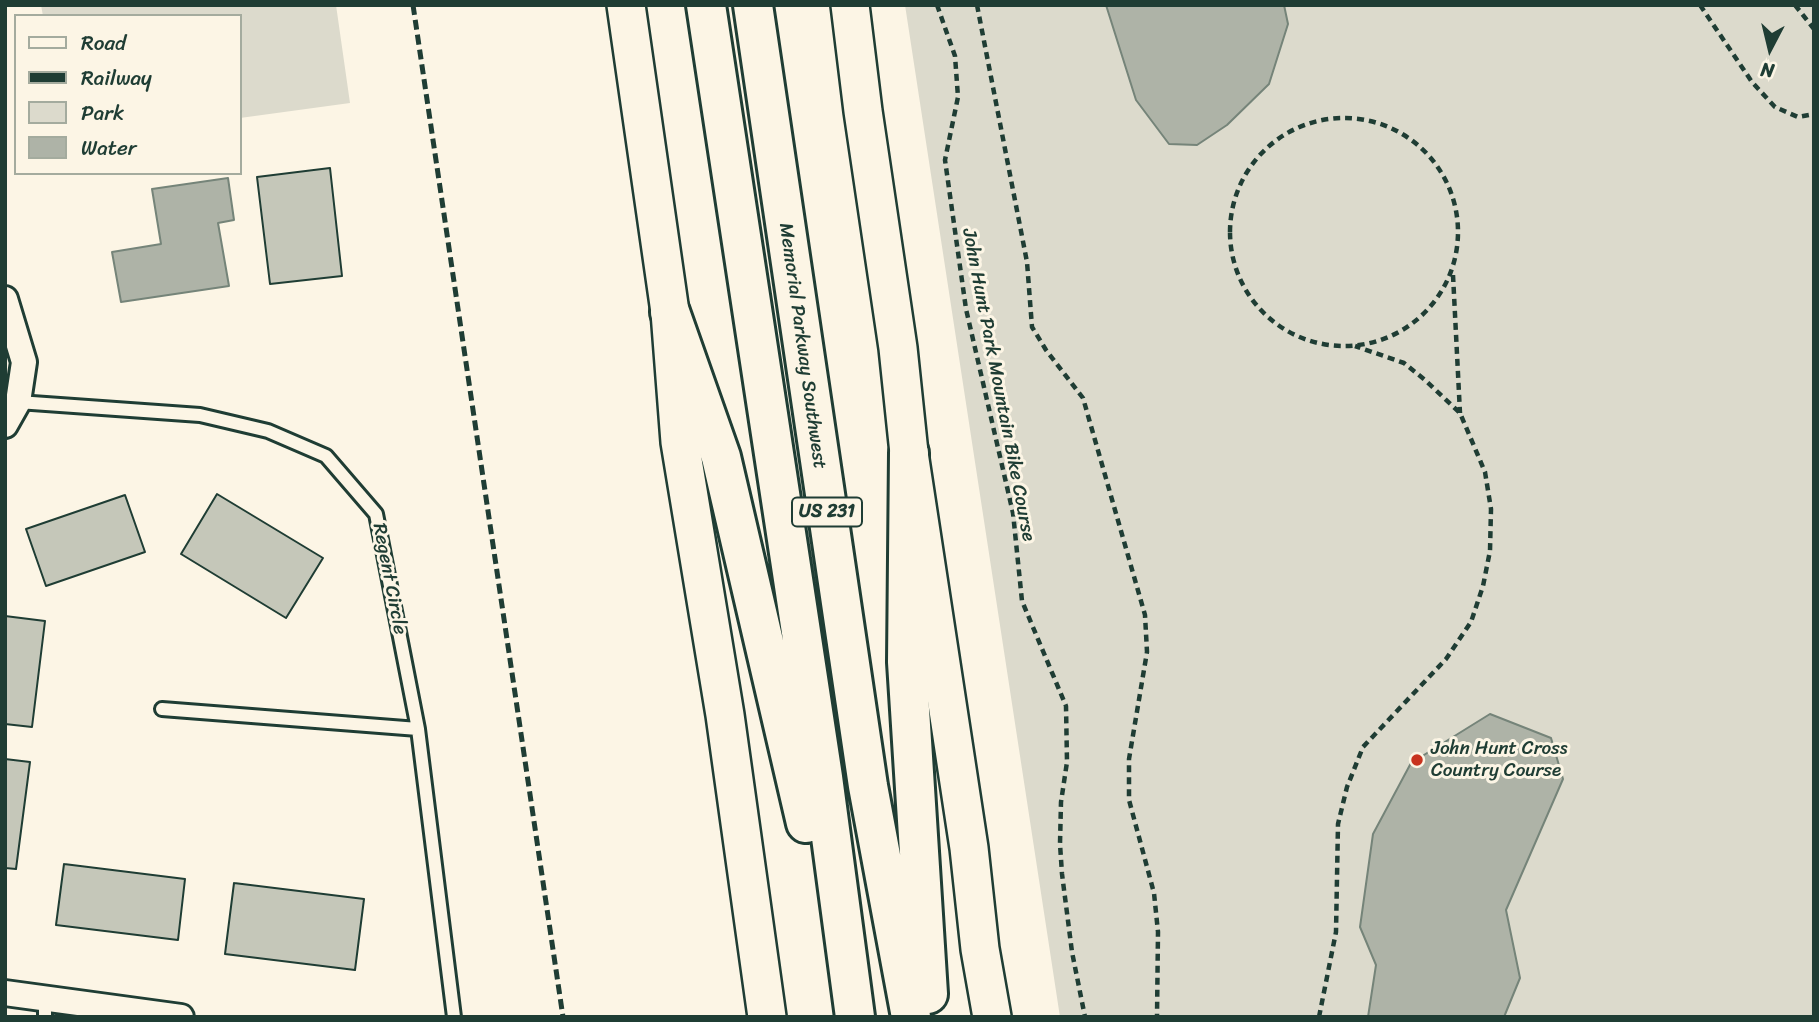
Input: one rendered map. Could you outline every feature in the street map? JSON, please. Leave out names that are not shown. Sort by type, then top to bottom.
[{"type":"highway","name":"US 231","points":[[706,5],[823,777],[853,1017]]},
{"type":"highway","name":"Memorial Parkway Southwest","points":[[753,5],[868,786],[911,1017]]},
{"type":"highway","points":[[670,312],[721,457],[853,1017]]},
{"type":"highway","points":[[909,453],[907,662],[929,1017]]},
{"type":"main road","points":[[626,5],[670,312],[680,442],[725,715],[767,1017]]},
{"type":"main road","points":[[850,5],[898,348],[909,453],[992,1017]]},
{"type":"street","points":[[5,299],[24,362],[18,402],[5,425]]},
{"type":"street","points":[[5,993],[45,1008],[181,1017]]},
{"type":"lane","name":"Regent Circle","points":[[18,402],[200,415],[268,431],[326,456],[376,514],[418,729],[454,1017]]},
{"type":"lane","points":[[162,709],[418,729]]},
{"type":"path","name":"John Hunt Park Mountain Bike Course","points":[[937,5],[955,56],[958,97],[945,159],[966,309],[1013,513],[1022,601],[1066,706],[1067,762],[1061,802],[1061,864],[1072,952],[1085,1017]]},
{"type":"path","points":[[977,5],[1027,262],[1032,327],[1083,398],[1145,615],[1147,652],[1129,759],[1129,800],[1154,893],[1158,932],[1157,1017]]},
{"type":"path","points":[[1700,5],[1752,82],[1775,107],[1798,117],[1814,114]]},
{"type":"path","points":[[1795,5],[1814,29]]},
{"type":"path","points":[[1320,1017],[1336,932],[1338,824],[1347,787],[1363,747],[1446,659],[1471,622],[1483,586],[1490,551],[1491,509],[1485,472],[1460,413],[1453,274],[1458,248],[1458,221],[1452,195],[1441,170],[1424,150],[1402,133],[1377,122],[1351,118],[1324,119],[1298,127],[1275,140],[1255,159],[1240,182],[1232,207],[1229,234],[1233,261],[1250,297],[1278,326],[1302,338],[1328,345],[1355,346],[1404,363],[1460,413]]},
{"type":"path","points":[[1355,346],[1395,334],[1413,323],[1429,309],[1453,274]]},
{"type":"green space","points":[[41,5],[336,5],[350,103],[242,118],[242,14],[43,14]]},
{"type":"green space","name":"John Hunt Cross Country Course","points":[[905,5],[1814,5],[1814,1017],[1060,1017]]},
{"type":"water","points":[[1106,5],[1284,5],[1288,24],[1269,84],[1227,125],[1197,145],[1169,144],[1136,100]]},
{"type":"water","points":[[228,178],[234,220],[218,223],[229,286],[121,302],[112,252],[161,244],[152,189]]},
{"type":"water","points":[[1490,714],[1551,738],[1563,779],[1506,910],[1520,978],[1504,1017],[1368,1017],[1376,965],[1360,927],[1373,834],[1411,763]]},
{"type":"building","points":[[330,168],[342,276],[270,284],[257,177]]},
{"type":"building","points":[[217,494],[323,558],[286,618],[181,554]]},
{"type":"building","points":[[125,495],[145,552],[46,586],[26,529]]},
{"type":"building","points":[[5,616],[45,621],[32,727],[5,724]]},
{"type":"building","points":[[5,759],[30,762],[16,869],[5,868]]},
{"type":"building","points":[[64,864],[185,879],[178,940],[56,925]]},
{"type":"building","points":[[234,883],[364,899],[355,970],[225,954]]},
{"type":"railway","points":[[413,5],[563,1017]]},
{"type":"place","name":"John Hunt Cross Country Course","points":[[1417,760]]}]
